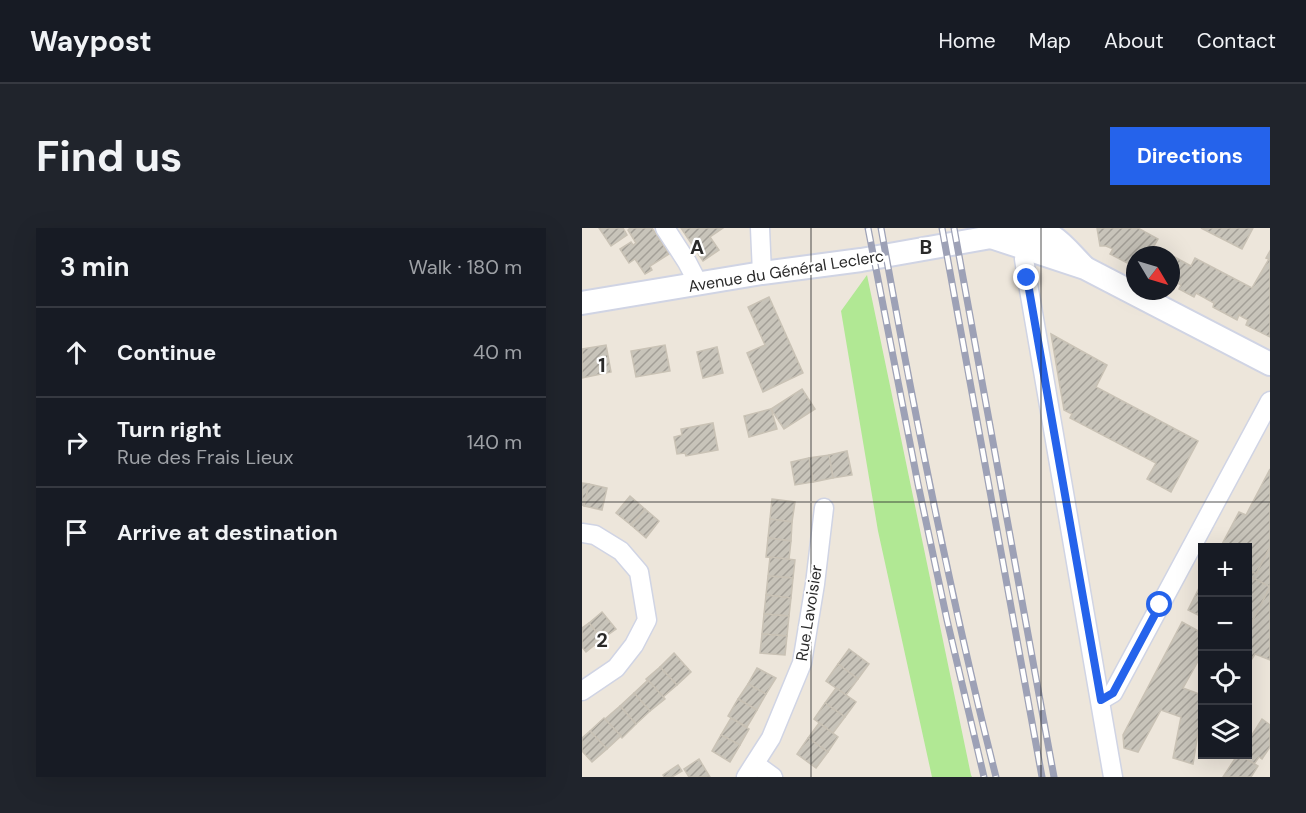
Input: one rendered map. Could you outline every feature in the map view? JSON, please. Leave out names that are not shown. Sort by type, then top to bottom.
[{"type":"street","points":[[665,228],[699,285]]},
{"type":"street","points":[[760,228],[762,273]]},
{"type":"street","name":"Avenue du Général Leclerc","points":[[582,303],[762,273],[861,260],[991,237],[1007,230],[1028,236]]},
{"type":"street","points":[[1028,236],[1042,231],[1070,244],[1270,364]]},
{"type":"street","points":[[1028,236],[1070,244]]},
{"type":"street","points":[[1028,236],[1024,259],[1113,777]]},
{"type":"street","points":[[1101,700],[1113,693],[1270,401]]},
{"type":"street","name":"Rue Lavoisier","points":[[751,770],[771,738],[802,663],[824,508]]},
{"type":"street","points":[[582,533],[595,535],[621,550],[639,572],[647,620],[634,645],[616,668],[582,691]]},
{"type":"street","points":[[751,770],[773,777]]},
{"type":"green space","points":[[867,275],[972,777],[932,777],[878,531],[841,311]]},
{"type":"building","points":[[599,228],[623,228],[627,235],[611,246]]},
{"type":"building","points":[[630,228],[652,228],[669,254],[650,266],[652,270],[645,274],[635,259],[629,263],[620,249],[631,242],[633,245],[636,243],[628,230]]},
{"type":"building","points":[[681,228],[723,228],[710,237],[719,250],[703,261]]},
{"type":"building","points":[[1097,228],[1138,228],[1158,239],[1154,246],[1126,246],[1126,262],[1110,254],[1113,249],[1100,246]]},
{"type":"building","points":[[1201,228],[1253,228],[1242,249]]},
{"type":"building","points":[[1270,251],[1270,337],[1246,325],[1248,320],[1239,315],[1237,320],[1213,307],[1214,303],[1196,293],[1194,297],[1180,290],[1180,260],[1191,266],[1195,258],[1252,288],[1269,259],[1266,258]]},
{"type":"building","points":[[769,297],[803,373],[763,392],[747,353],[765,345],[748,307]]},
{"type":"building","points":[[1051,334],[1107,365],[1096,387],[1198,441],[1171,492],[1147,479],[1156,463],[1070,418],[1072,414],[1064,410]]},
{"type":"building","points":[[606,345],[611,372],[582,378],[582,349]]},
{"type":"building","points":[[665,345],[670,371],[636,377],[631,351]]},
{"type":"building","points":[[717,347],[723,373],[703,378],[697,352]]},
{"type":"building","points":[[802,389],[815,409],[784,429],[771,409]]},
{"type":"building","points":[[771,409],[777,429],[749,437],[744,416]]},
{"type":"building","points":[[713,423],[718,450],[686,456],[685,453],[677,454],[674,437],[682,435],[681,429]]},
{"type":"building","points":[[847,451],[852,475],[833,478],[829,455]]},
{"type":"building","points":[[829,455],[833,478],[813,482],[809,458]]},
{"type":"building","points":[[809,458],[813,482],[795,485],[791,462]]},
{"type":"building","points":[[1270,469],[1270,547],[1256,574],[1252,572],[1252,543],[1223,543],[1239,512],[1246,515]]},
{"type":"building","points":[[582,483],[589,484],[584,506],[582,505]]},
{"type":"building","points":[[589,484],[607,488],[602,510],[584,506]]},
{"type":"building","points":[[630,496],[645,509],[631,525],[616,513]]},
{"type":"building","points":[[772,499],[795,502],[792,522],[770,519]]},
{"type":"building","points":[[645,509],[659,521],[646,538],[631,525]]},
{"type":"building","points":[[770,519],[792,522],[791,541],[768,538]]},
{"type":"building","points":[[768,538],[791,541],[789,559],[766,557]]},
{"type":"building","points":[[1270,547],[1270,587],[1252,577],[1252,572],[1256,574]]},
{"type":"building","points":[[770,557],[795,560],[793,578],[768,576]]},
{"type":"building","points":[[768,576],[793,578],[791,598],[766,595]]},
{"type":"building","points":[[1252,577],[1270,587],[1252,621]]},
{"type":"building","points":[[1270,587],[1270,660],[1255,654],[1252,659],[1252,621]]},
{"type":"building","points":[[1198,590],[1198,615],[1188,610]]},
{"type":"building","points":[[766,595],[791,598],[789,616],[764,614]]},
{"type":"building","points":[[602,612],[616,629],[602,639],[589,623]]},
{"type":"building","points":[[764,614],[789,616],[787,636],[762,634]]},
{"type":"building","points":[[1182,622],[1198,631],[1198,661],[1183,688],[1198,694],[1198,733],[1193,764],[1173,758],[1181,717],[1161,710],[1138,752],[1124,748],[1123,735]]},
{"type":"building","points":[[589,623],[602,639],[586,652],[582,647],[582,628]]},
{"type":"building","points":[[762,634],[787,636],[785,655],[760,653]]},
{"type":"building","points":[[849,649],[869,664],[858,679],[838,664]]},
{"type":"building","points":[[674,653],[691,672],[677,685],[660,667]]},
{"type":"building","points":[[838,664],[858,679],[846,695],[826,681]]},
{"type":"building","points":[[660,667],[677,685],[663,697],[646,679]]},
{"type":"building","points":[[757,668],[776,678],[766,694],[748,684]]},
{"type":"building","points":[[648,680],[665,699],[650,711],[634,693]]},
{"type":"building","points":[[748,684],[766,694],[757,710],[738,699]]},
{"type":"building","points":[[836,688],[856,702],[845,717],[825,703]]},
{"type":"building","points":[[634,693],[650,711],[636,724],[620,706]]},
{"type":"building","points":[[738,699],[757,710],[747,727],[728,716]]},
{"type":"building","points":[[825,703],[845,717],[833,733],[814,719]]},
{"type":"building","points":[[620,706],[636,724],[622,738],[605,719]]},
{"type":"building","points":[[604,718],[621,736],[607,749],[590,731]]},
{"type":"building","points":[[731,718],[749,729],[740,745],[721,735]]},
{"type":"building","points":[[1262,719],[1270,725],[1270,747],[1262,759],[1259,757],[1254,764],[1247,759],[1252,759],[1252,735]]},
{"type":"building","points":[[819,723],[838,737],[828,752],[808,738]]},
{"type":"building","points":[[590,731],[607,749],[592,762],[582,751],[582,738]]},
{"type":"building","points":[[721,735],[740,745],[730,762],[712,751]]},
{"type":"building","points":[[808,738],[828,752],[816,768],[797,754]]},
{"type":"building","points":[[699,759],[710,777],[689,777],[684,769]]},
{"type":"building","points":[[1235,759],[1246,759],[1258,766],[1251,777],[1223,777]]},
{"type":"building","points":[[678,765],[682,771],[672,777],[664,777],[663,775]]},
{"type":"railway","points":[[868,228],[918,484],[984,777]]},
{"type":"railway","points":[[881,228],[934,504],[963,641],[996,777]]},
{"type":"railway","points":[[942,228],[1042,777]]},
{"type":"railway","points":[[954,228],[1054,777]]},
{"type":"route","points":[[1027,278],[1101,700],[1113,693],[1160,605]]}]
